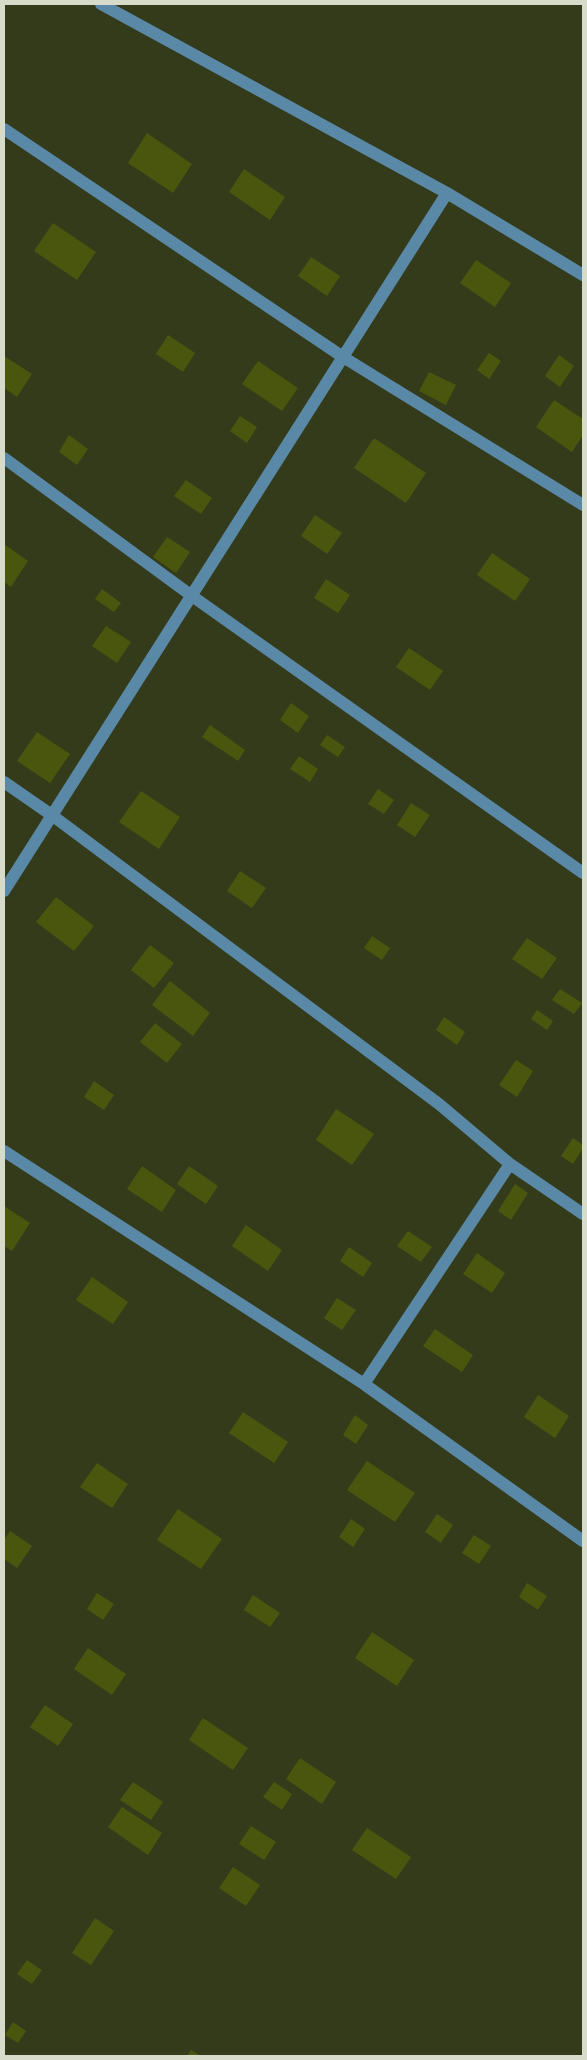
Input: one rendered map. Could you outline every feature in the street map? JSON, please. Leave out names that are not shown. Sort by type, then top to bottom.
[{"type":"street","points":[[101,4],[447,193],[583,275]]},
{"type":"street","points":[[4,129],[343,357],[583,505]]},
{"type":"street","points":[[4,891],[447,193]]},
{"type":"street","points":[[4,458],[192,596],[583,873]]},
{"type":"street","points":[[4,782],[53,816],[439,1104],[510,1164],[583,1214]]},
{"type":"street","points":[[4,1151],[364,1384],[583,1541]]},
{"type":"street","points":[[364,1384],[510,1164]]},
{"type":"building","points":[[147,133],[192,164],[173,193],[128,163]]},
{"type":"building","points":[[244,169],[285,197],[270,220],[229,192]]},
{"type":"building","points":[[53,223],[96,252],[77,280],[34,251]]},
{"type":"building","points":[[311,257],[340,276],[327,296],[298,276]]},
{"type":"building","points":[[476,260],[511,283],[495,307],[460,283]]},
{"type":"building","points":[[168,335],[195,353],[183,372],[156,354]]},
{"type":"building","points":[[489,353],[501,361],[489,379],[477,370]]},
{"type":"building","points":[[559,355],[574,366],[560,387],[545,376]]},
{"type":"building","points":[[4,356],[32,374],[17,397],[4,388]]},
{"type":"building","points":[[258,361],[298,388],[282,411],[242,384]]},
{"type":"building","points":[[429,372],[456,385],[446,405],[419,391]]},
{"type":"building","points":[[554,400],[583,419],[583,435],[572,452],[536,427]]},
{"type":"building","points":[[240,416],[257,427],[247,443],[230,431]]},
{"type":"building","points":[[69,435],[88,449],[77,465],[59,452]]},
{"type":"building","points":[[374,438],[426,473],[406,503],[354,468]]},
{"type":"building","points":[[186,480],[212,498],[201,514],[174,496]]},
{"type":"building","points":[[315,515],[342,533],[327,554],[301,536]]},
{"type":"building","points":[[167,537],[190,552],[176,573],[153,557]]},
{"type":"building","points":[[4,544],[28,561],[11,587],[4,582]]},
{"type":"building","points":[[492,553],[530,579],[515,601],[477,575]]},
{"type":"building","points":[[326,579],[350,595],[338,613],[314,598]]},
{"type":"building","points":[[102,589],[121,603],[114,612],[95,599]]},
{"type":"building","points":[[106,626],[131,642],[117,663],[92,646]]},
{"type":"building","points":[[409,648],[443,671],[430,690],[396,667]]},
{"type":"building","points":[[291,703],[309,716],[298,733],[280,720]]},
{"type":"building","points":[[210,725],[245,750],[238,761],[202,737]]},
{"type":"building","points":[[37,732],[70,754],[50,783],[17,761]]},
{"type":"building","points":[[327,735],[345,747],[338,757],[320,745]]},
{"type":"building","points":[[299,756],[318,769],[310,782],[290,769]]},
{"type":"building","points":[[378,789],[394,800],[384,814],[368,804]]},
{"type":"building","points":[[141,791],[180,817],[159,849],[119,822]]},
{"type":"building","points":[[411,803],[430,815],[415,837],[397,825]]},
{"type":"building","points":[[240,871],[266,888],[252,908],[227,891]]},
{"type":"building","points":[[56,897],[94,926],[74,951],[36,922]]},
{"type":"building","points":[[372,936],[390,948],[382,960],[364,948]]},
{"type":"building","points":[[527,938],[557,958],[542,979],[512,959]]},
{"type":"building","points":[[150,945],[174,963],[154,988],[131,970]]},
{"type":"building","points":[[170,981],[210,1013],[193,1036],[152,1005]]},
{"type":"building","points":[[560,989],[582,1003],[574,1014],[552,1000]]},
{"type":"building","points":[[537,1010],[553,1021],[547,1030],[531,1019]]},
{"type":"building","points":[[444,1017],[465,1032],[457,1045],[436,1030]]},
{"type":"building","points":[[155,1023],[182,1044],[167,1063],[140,1042]]},
{"type":"building","points":[[516,1060],[533,1071],[517,1097],[499,1085]]},
{"type":"building","points":[[94,1081],[114,1095],[104,1110],[84,1097]]},
{"type":"building","points":[[336,1109],[374,1134],[352,1165],[316,1140]]},
{"type":"building","points":[[573,1138],[583,1145],[583,1148],[573,1164],[561,1156]]},
{"type":"building","points":[[142,1166],[176,1190],[162,1212],[127,1189]]},
{"type":"building","points":[[189,1166],[218,1186],[206,1204],[177,1184]]},
{"type":"building","points":[[515,1184],[528,1193],[511,1220],[498,1211]]},
{"type":"building","points":[[4,1206],[30,1223],[12,1251],[4,1246]]},
{"type":"building","points":[[246,1225],[282,1250],[268,1271],[232,1246]]},
{"type":"building","points":[[408,1231],[432,1247],[421,1262],[397,1246]]},
{"type":"building","points":[[349,1247],[372,1263],[363,1277],[340,1261]]},
{"type":"building","points":[[477,1253],[505,1273],[492,1293],[463,1274]]},
{"type":"building","points":[[92,1277],[128,1302],[113,1324],[76,1300]]},
{"type":"building","points":[[337,1298],[356,1310],[342,1330],[324,1318]]},
{"type":"building","points":[[435,1329],[473,1355],[462,1372],[423,1346]]},
{"type":"building","points":[[538,1395],[569,1416],[555,1438],[524,1417]]},
{"type":"building","points":[[243,1412],[288,1442],[274,1463],[229,1433]]},
{"type":"building","points":[[355,1415],[368,1425],[356,1444],[343,1435]]},
{"type":"building","points":[[367,1461],[415,1493],[395,1522],[347,1490]]},
{"type":"building","points":[[97,1463],[128,1484],[112,1508],[80,1487]]},
{"type":"building","points":[[178,1509],[222,1539],[201,1569],[157,1540]]},
{"type":"building","points":[[437,1514],[453,1525],[441,1543],[425,1532]]},
{"type":"building","points":[[351,1519],[365,1529],[353,1547],[339,1537]]},
{"type":"building","points":[[10,1531],[32,1546],[17,1568],[4,1559],[4,1540]]},
{"type":"building","points":[[474,1535],[491,1546],[479,1564],[462,1553]]},
{"type":"building","points":[[527,1583],[547,1596],[538,1610],[519,1597]]},
{"type":"building","points":[[97,1593],[114,1604],[103,1620],[87,1609]]},
{"type":"building","points":[[253,1595],[280,1613],[270,1627],[244,1610]]},
{"type":"building","points":[[372,1632],[414,1660],[397,1686],[355,1658]]},
{"type":"building","points":[[88,1648],[126,1674],[112,1695],[74,1669]]},
{"type":"building","points":[[45,1705],[73,1724],[58,1746],[30,1727]]},
{"type":"building","points":[[203,1718],[248,1748],[233,1770],[189,1740]]},
{"type":"building","points":[[300,1758],[336,1782],[322,1804],[286,1779]]},
{"type":"building","points":[[133,1782],[163,1802],[151,1820],[120,1800]]},
{"type":"building","points":[[274,1782],[292,1794],[282,1810],[263,1797]]},
{"type":"building","points":[[122,1807],[162,1833],[148,1855],[108,1827]]},
{"type":"building","points":[[251,1826],[276,1842],[264,1860],[239,1844]]},
{"type":"building","points":[[367,1828],[411,1857],[396,1879],[352,1850]]},
{"type":"building","points":[[233,1867],[260,1885],[246,1906],[219,1888]]},
{"type":"building","points":[[95,1918],[114,1931],[91,1965],[72,1953]]},
{"type":"building","points":[[27,1960],[42,1970],[32,1984],[17,1974]]},
{"type":"building","points":[[13,2022],[26,2031],[18,2043],[5,2035]]},
{"type":"building","points":[[191,2050],[201,2056],[187,2056]]}]
